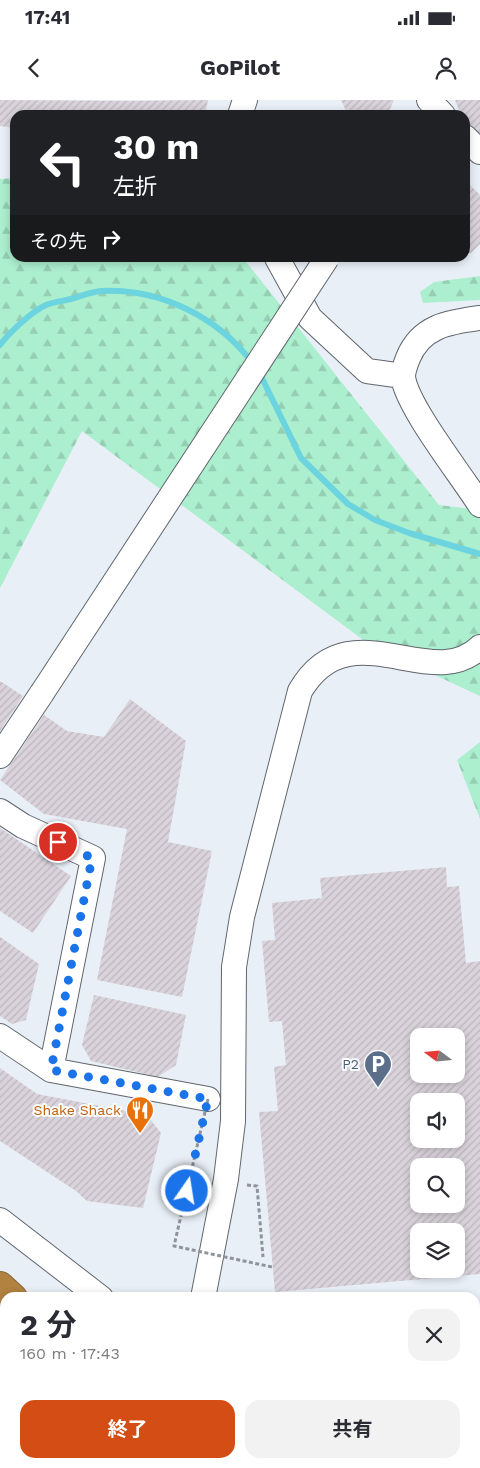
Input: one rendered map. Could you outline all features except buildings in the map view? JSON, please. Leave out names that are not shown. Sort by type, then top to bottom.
[{"type":"street","points":[[470,142],[480,152]]},
{"type":"street","points":[[279,262],[310,318],[324,332],[367,371],[403,376]]},
{"type":"street","points":[[0,756],[323,262]]},
{"type":"street","points":[[480,318],[448,322],[432,328],[418,340],[410,354],[403,376],[416,409],[480,505]]},
{"type":"street","points":[[204,1292],[226,1179],[233,1121],[234,967],[242,917],[300,692],[309,677],[322,665],[351,653],[370,653],[435,661],[459,660],[478,648]]},
{"type":"street","points":[[0,810],[24,826],[92,858],[51,1070]]},
{"type":"street","points":[[0,1036],[51,1070],[208,1099]]},
{"type":"street","points":[[0,1220],[93,1292]]},
{"type":"path","points":[[208,1099],[174,1246],[272,1267]]},
{"type":"path","points":[[241,1184],[257,1186],[263,1257]]},
{"type":"path","points":[[225,1257],[227,1248]]},
{"type":"green space","points":[[10,178],[10,262],[246,262],[439,505],[480,510],[480,696],[370,645],[82,431],[0,588],[0,179]]},
{"type":"green space","points":[[480,276],[480,300],[423,303],[420,292],[434,282]]},
{"type":"green space","points":[[480,742],[480,819],[457,760]]},
{"type":"waterway","points":[[0,345],[21,323],[46,305],[90,293],[123,291],[166,300],[205,319],[223,332],[253,364]]},
{"type":"waterway","points":[[259,372],[301,458],[348,504],[375,520],[409,533],[480,554]]},
{"type":"place","name":"P2","points":[[378,1088]]},
{"type":"place","name":"Shake Shack","points":[[140,1134]]},
{"type":"route","points":[[58,842],[92,858],[51,1070],[208,1099],[187,1191]]}]
